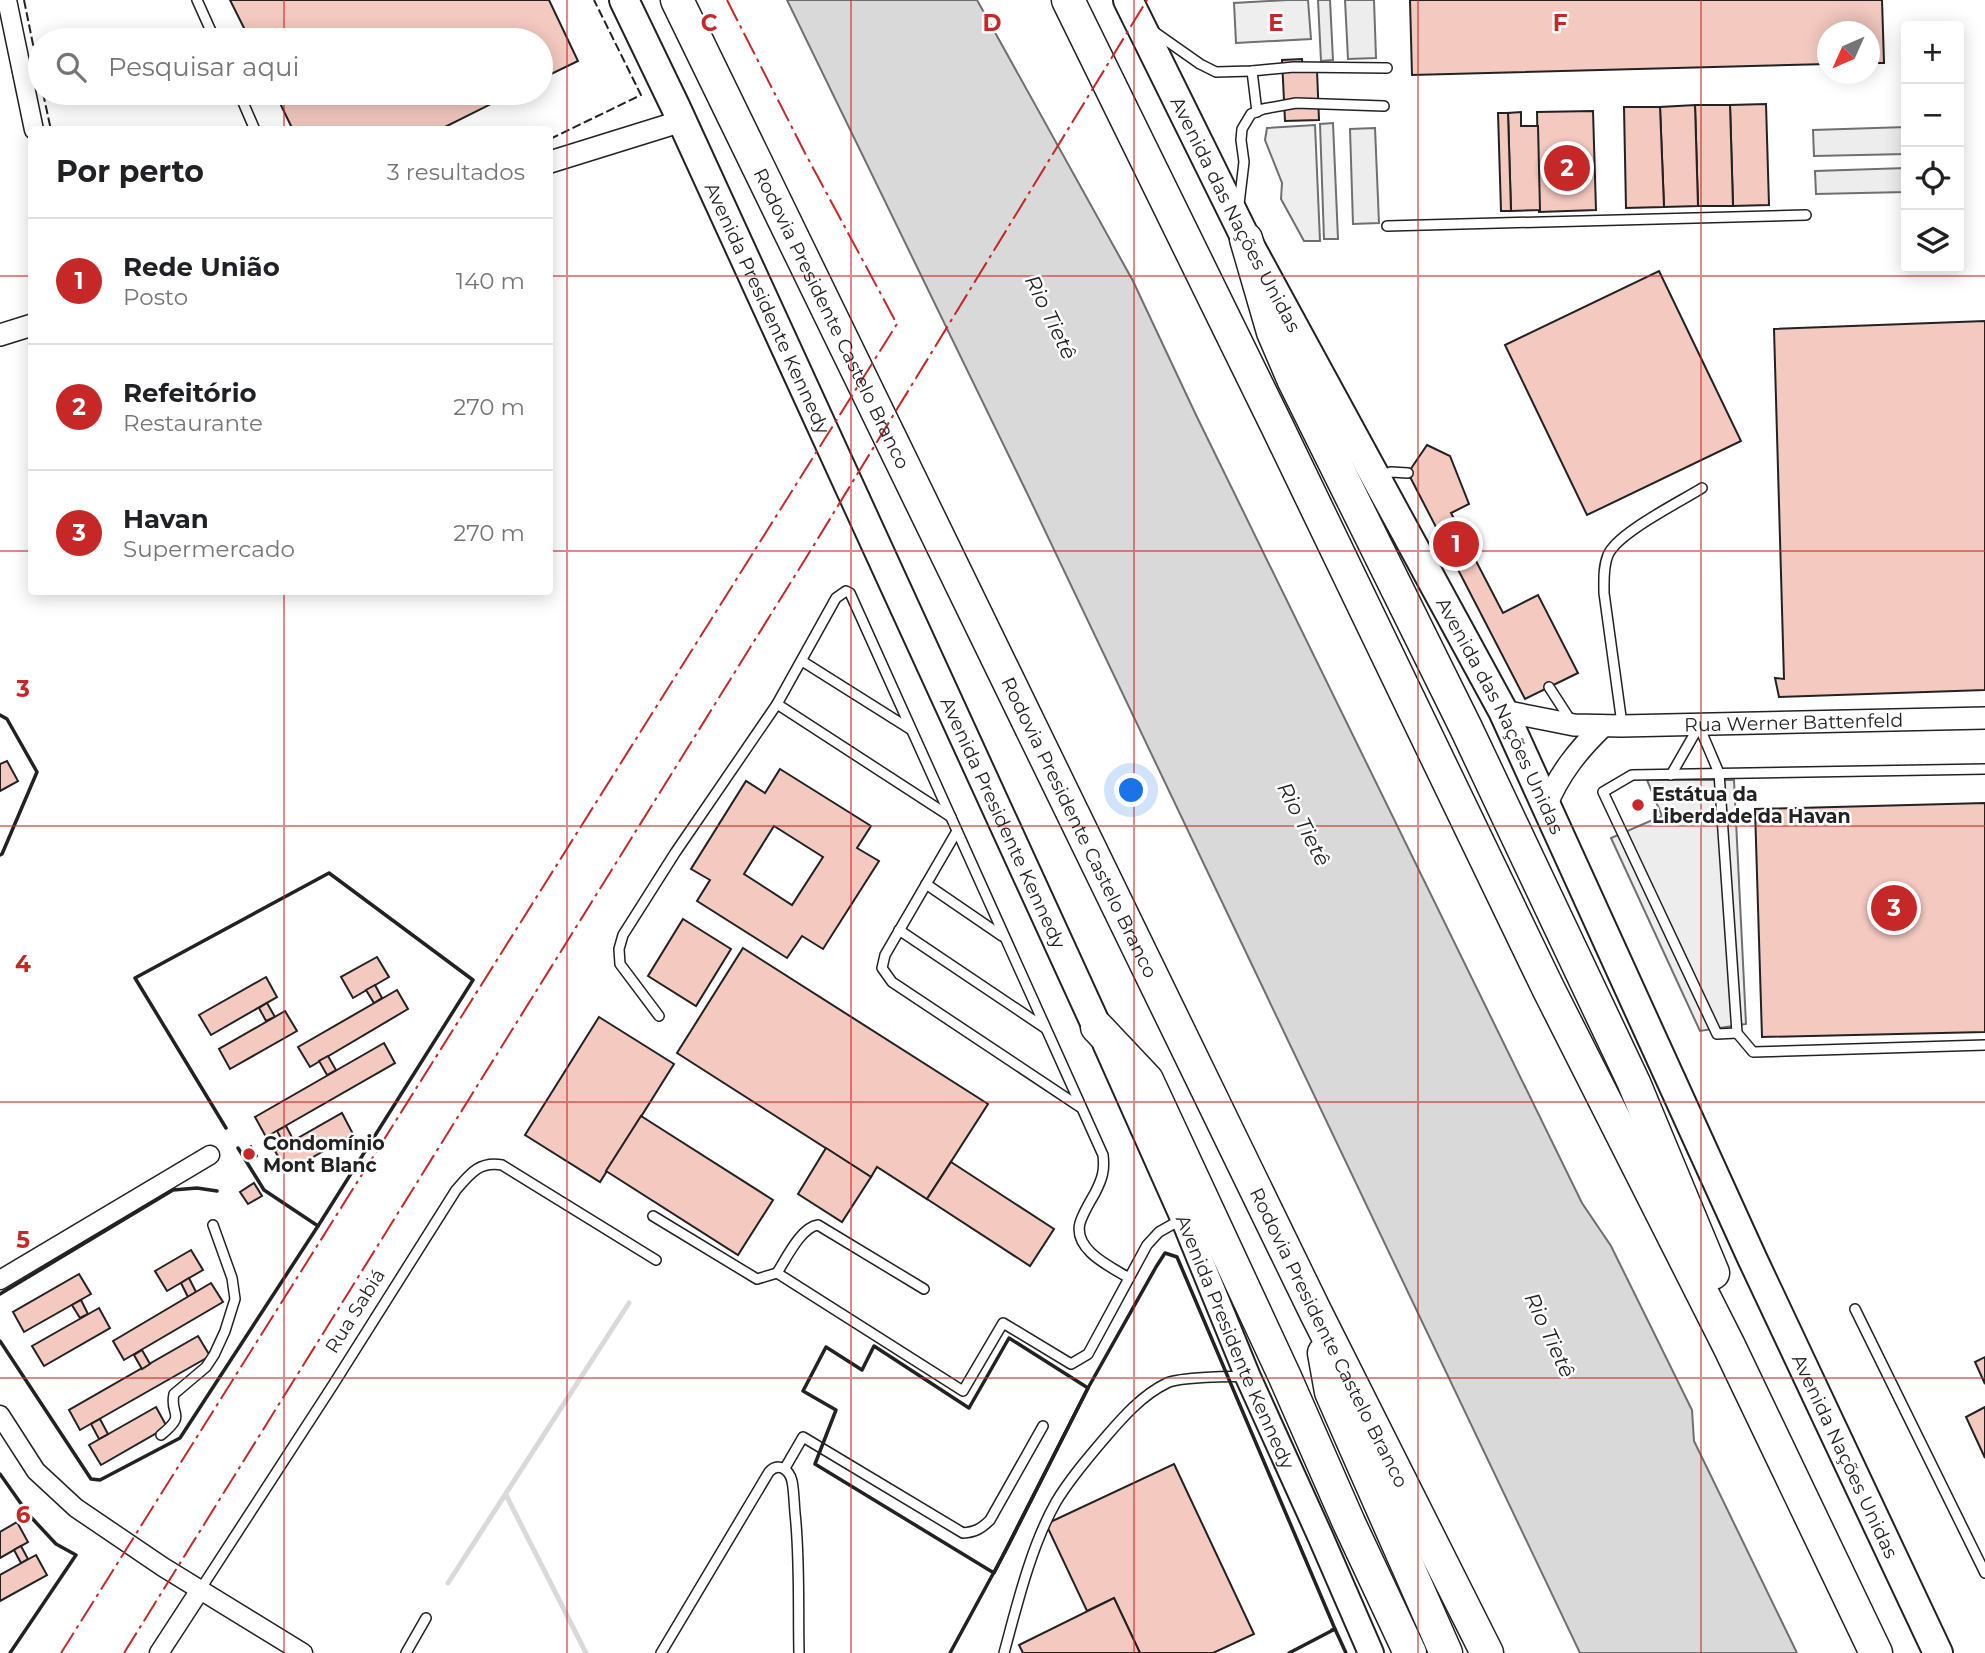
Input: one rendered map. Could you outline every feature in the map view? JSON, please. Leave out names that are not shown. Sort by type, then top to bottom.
[{"type":"highway","name":"Avenida Presidente Kennedy","points":[[624,0],[1097,1027]]},
{"type":"highway","name":"Rodovia Presidente Castelo Branco","points":[[677,0],[1315,1311],[1487,1653]]},
{"type":"highway","points":[[1068,0],[1548,988],[1729,1346],[1876,1653]]},
{"type":"highway","name":"Avenida das Nações Unidas","points":[[1134,11],[1242,229],[1503,711],[1752,1258]]},
{"type":"highway","points":[[1242,229],[1273,332],[1294,381],[1466,728],[1633,1083],[1713,1273],[1729,1346]]},
{"type":"highway","points":[[1097,1027],[1147,1080],[1280,1365],[1409,1653]]},
{"type":"highway","name":"Avenida Nações Unidas","points":[[1752,1258],[1938,1653]]},
{"type":"highway","points":[[1315,1311],[1331,1392],[1446,1653]]},
{"type":"main road","name":"Avenida Presidente Kennedy","points":[[1097,1027],[1183,1218],[1248,1377],[1371,1653]]},
{"type":"street","points":[[7,0],[28,101]]},
{"type":"street","points":[[29,105],[33,126]]},
{"type":"street","points":[[553,161],[681,121]]},
{"type":"street","points":[[0,335],[28,326]]},
{"type":"street","name":"Rua Werner Battenfeld","points":[[1503,711],[1574,725],[1613,726],[1985,718]]},
{"type":"street","points":[[1546,806],[1562,772],[1578,752],[1613,726]]},
{"type":"street","points":[[0,1280],[210,1155]]},
{"type":"street","points":[[0,1415],[36,1471],[76,1508],[200,1590],[303,1653]]},
{"type":"street","name":"Rua Sabiá","points":[[159,1653],[200,1590]]},
{"type":"lane","points":[[197,0],[210,28]]},
{"type":"lane","points":[[1134,11],[1210,70],[1222,73],[1294,67],[1387,68]]},
{"type":"lane","points":[[1252,71],[1257,112]]},
{"type":"lane","points":[[1242,229],[1244,162],[1241,140],[1242,129],[1251,114],[1296,103],[1384,106]]},
{"type":"lane","points":[[244,105],[253,126]]},
{"type":"lane","points":[[1387,226],[1806,215]]},
{"type":"lane","points":[[1376,477],[1391,472],[1408,472]]},
{"type":"lane","points":[[1613,726],[1604,593],[1608,554],[1619,539],[1702,488]]},
{"type":"lane","points":[[659,1016],[620,964],[619,949],[623,935],[777,704],[836,598],[846,591],[850,593],[1103,1156],[1103,1176],[1080,1224],[1081,1238],[1086,1247],[1101,1260],[1129,1279]]},
{"type":"lane","points":[[802,661],[911,729]]},
{"type":"lane","points":[[1549,687],[1574,725]]},
{"type":"lane","points":[[777,704],[951,817]]},
{"type":"lane","points":[[1699,726],[1719,774],[1737,1033],[1753,1052],[1985,1045]]},
{"type":"lane","points":[[1671,775],[1699,726]]},
{"type":"lane","points":[[1737,1033],[1717,1034],[1603,792],[1632,775],[1985,769]]},
{"type":"lane","points":[[957,831],[885,955],[882,968],[892,982],[1081,1108]]},
{"type":"lane","points":[[926,884],[1003,936]]},
{"type":"lane","points":[[899,930],[1046,1029]]},
{"type":"lane","name":"Rua Sabiá","points":[[200,1590],[456,1190],[475,1170],[486,1164],[502,1165],[656,1260]]},
{"type":"lane","points":[[653,1216],[757,1279],[776,1273],[802,1234],[813,1225],[818,1225],[924,1289]]},
{"type":"lane","points":[[776,1273],[963,1391],[1003,1323],[1070,1364],[1083,1358],[1092,1348],[1153,1236],[1183,1218]]},
{"type":"lane","points":[[161,1435],[175,1421],[177,1413],[174,1394],[206,1367],[214,1355],[235,1298],[232,1278],[213,1225]]},
{"type":"lane","points":[[1855,1310],[1985,1573]]},
{"type":"lane","points":[[1004,1653],[1019,1597],[1043,1527],[1063,1490],[1115,1426],[1136,1405],[1170,1381],[1248,1377]]},
{"type":"lane","points":[[785,1468],[803,1437],[963,1533],[972,1532],[982,1529],[989,1520],[1043,1426]]},
{"type":"lane","points":[[661,1653],[769,1472],[778,1466],[785,1468],[792,1480],[797,1532],[799,1653]]},
{"type":"lane","points":[[406,1653],[426,1618]]},
{"type":"shaded area","points":[[1308,0],[1311,39],[1236,43],[1234,3]]},
{"type":"shaded area","points":[[1318,0],[1330,0],[1333,60],[1321,61]]},
{"type":"shaded area","points":[[1345,0],[1374,0],[1376,58],[1348,59]]},
{"type":"shaded area","points":[[1333,123],[1338,239],[1324,239],[1320,124]]},
{"type":"shaded area","points":[[1315,125],[1320,241],[1304,241],[1281,199],[1282,183],[1265,140],[1267,128]]},
{"type":"shaded area","points":[[1901,127],[1901,154],[1814,156],[1813,130]]},
{"type":"shaded area","points":[[1375,128],[1379,223],[1353,224],[1350,129]]},
{"type":"shaded area","points":[[1901,168],[1901,192],[1816,194],[1815,171]]},
{"type":"shaded area","points":[[1647,780],[1734,780],[1746,1024],[1700,1031],[1611,838],[1662,816]]},
{"type":"water","name":"Rio Tietê","points":[[787,0],[977,0],[1133,281],[1582,1203],[1611,1246],[1692,1410],[1694,1441],[1797,1653],[1580,1653],[1027,493]]},
{"type":"building","points":[[230,0],[549,0],[578,61],[553,73],[553,28],[244,28]]},
{"type":"building","points":[[1410,0],[1882,0],[1884,63],[1880,63],[1880,21],[1817,21],[1817,64],[1412,75]]},
{"type":"building","points":[[1302,59],[1303,71],[1317,70],[1319,120],[1285,121],[1282,60]]},
{"type":"building","points":[[1766,104],[1769,205],[1733,206],[1730,105]]},
{"type":"building","points":[[281,105],[489,105],[447,126],[291,126]]},
{"type":"building","points":[[1695,105],[1730,105],[1733,206],[1698,206]]},
{"type":"building","points":[[1695,105],[1698,206],[1664,207],[1660,107]]},
{"type":"building","points":[[1624,107],[1660,107],[1664,207],[1626,208]]},
{"type":"building","points":[[1593,111],[1596,210],[1539,212],[1537,112]]},
{"type":"building","points":[[1521,112],[1521,126],[1538,126],[1540,210],[1511,211],[1508,113]]},
{"type":"building","points":[[1498,113],[1508,113],[1511,211],[1501,211]]},
{"type":"building","points":[[1659,271],[1741,441],[1587,515],[1505,345]]},
{"type":"building","points":[[1985,321],[1985,690],[1779,697],[1775,678],[1784,679],[1774,329]]},
{"type":"building","points":[[1427,445],[1450,456],[1469,504],[1451,513],[1503,613],[1538,595],[1578,673],[1525,699],[1408,473]]},
{"type":"building","points":[[7,761],[18,781],[0,791],[0,764]]},
{"type":"building","points":[[780,769],[871,826],[857,848],[879,861],[823,949],[802,936],[787,958],[697,901],[710,880],[691,869],[746,781],[765,793]],"holes":[[[774,826],[823,857],[792,905],[744,874]]]},
{"type":"building","points":[[1985,803],[1985,1032],[1762,1037],[1755,809]]},
{"type":"building","points":[[683,919],[731,949],[696,1006],[648,976]]},
{"type":"building","points":[[743,948],[988,1104],[927,1199],[877,1167],[871,1177],[677,1053]]},
{"type":"building","points":[[377,957],[389,977],[353,998],[341,977]]},
{"type":"building","points":[[266,977],[277,997],[211,1035],[199,1015]]},
{"type":"building","points":[[375,985],[382,998],[374,1003],[366,990]]},
{"type":"building","points":[[397,990],[408,1009],[310,1067],[298,1047]]},
{"type":"building","points":[[267,1003],[275,1017],[266,1021],[259,1008]]},
{"type":"building","points":[[285,1011],[297,1031],[230,1069],[219,1049]]},
{"type":"building","points":[[599,1017],[674,1064],[600,1182],[525,1135]]},
{"type":"building","points":[[384,1043],[395,1063],[266,1137],[255,1117]]},
{"type":"building","points":[[328,1056],[336,1070],[327,1075],[319,1061]]},
{"type":"building","points":[[342,1113],[353,1134],[287,1172],[275,1151]]},
{"type":"building","points":[[641,1116],[773,1200],[738,1255],[606,1171]]},
{"type":"building","points":[[286,1126],[294,1141],[285,1146],[277,1131]]},
{"type":"building","name":"Condomínio Mont Blanc","points":[[251,1146],[257,1156],[247,1162],[241,1152]]},
{"type":"building","points":[[826,1148],[871,1177],[842,1222],[798,1194]]},
{"type":"building","points":[[951,1162],[1054,1229],[1030,1266],[927,1199]]},
{"type":"building","points":[[254,1183],[262,1196],[248,1204],[240,1192]]},
{"type":"building","points":[[191,1250],[203,1270],[167,1291],[155,1271]]},
{"type":"building","points":[[79,1274],[91,1294],[24,1332],[13,1312]]},
{"type":"building","points":[[189,1278],[196,1292],[188,1297],[181,1283]]},
{"type":"building","points":[[211,1283],[223,1302],[124,1360],[113,1341]]},
{"type":"building","points":[[81,1300],[88,1314],[80,1318],[72,1305]]},
{"type":"building","points":[[99,1308],[110,1328],[44,1366],[32,1346]]},
{"type":"building","points":[[198,1336],[210,1356],[80,1430],[69,1410]]},
{"type":"building","points":[[142,1350],[150,1364],[142,1369],[134,1355]]},
{"type":"building","points":[[1985,1357],[1985,1384],[1975,1362]]},
{"type":"building","points":[[156,1407],[167,1427],[101,1465],[89,1445]]},
{"type":"building","points":[[1985,1407],[1985,1458],[1966,1417]]},
{"type":"building","points":[[100,1419],[108,1434],[99,1439],[91,1424]]},
{"type":"building","points":[[1174,1464],[1254,1634],[1213,1653],[1140,1653],[1114,1598],[1087,1611],[1046,1524]]},
{"type":"building","points":[[17,1522],[28,1542],[0,1558],[0,1532]]},
{"type":"building","points":[[21,1546],[28,1559],[21,1563],[14,1550]]},
{"type":"building","points":[[36,1555],[47,1575],[0,1601],[0,1575]]},
{"type":"building","points":[[1114,1598],[1140,1653],[1023,1653],[1019,1645]]},
{"type":"waterway","points":[[448,1583],[629,1303]]},
{"type":"waterway","points":[[506,1495],[586,1653]]},
{"type":"fence","points":[[24,0],[30,28]]},
{"type":"fence","points":[[553,138],[641,95],[594,0]]},
{"type":"fence","points":[[46,105],[50,126]]},
{"type":"fence","points":[[1335,1629],[1346,1653]]},
{"type":"wall","points":[[0,715],[7,719],[37,772],[0,855]]},
{"type":"wall","points":[[226,1128],[135,978],[329,873],[473,980],[318,1226],[264,1190],[238,1148]]},
{"type":"wall","points":[[0,1294],[173,1190],[197,1188],[217,1191]]},
{"type":"wall","points":[[0,1341],[91,1479],[100,1480],[180,1438],[318,1226]]},
{"type":"wall","points":[[950,1653],[1088,1388],[1165,1253],[1177,1257],[1335,1629],[1289,1653]]},
{"type":"wall","points":[[1009,1338],[1088,1388],[994,1573],[815,1464],[836,1410],[803,1391],[826,1347],[862,1370],[874,1346],[969,1408],[1009,1338]]},
{"type":"wall","points":[[0,1474],[29,1515],[56,1544],[76,1555],[10,1653]]},
{"type":"wall","points":[[1332,1630],[1335,1629],[1346,1653]]},
{"type":"power","points":[[61,1653],[897,324],[727,0]]},
{"type":"power","points":[[124,1653],[814,545],[1147,0]]},
{"type":"place","name":"Refeitório","points":[[1567,168]]},
{"type":"place","name":"Rede União","points":[[1456,544]]},
{"type":"place","name":"Estátua da Liberdade da Havan","points":[[1638,805]]},
{"type":"place","name":"Havan","points":[[1894,908]]},
{"type":"place","name":"Condomínio Mont Blanc","points":[[249,1154]]}]
